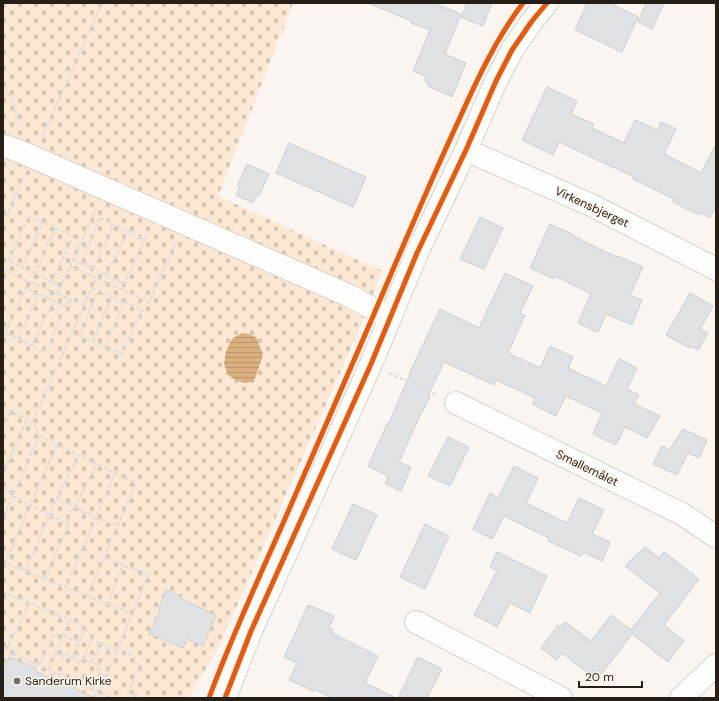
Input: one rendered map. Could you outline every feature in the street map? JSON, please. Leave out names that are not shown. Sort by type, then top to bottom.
[{"type":"street","points":[[225,698],[251,631],[371,364],[417,253],[466,150],[496,81],[512,50],[532,21],[547,3]]},
{"type":"street","points":[[5,147],[33,157],[105,188],[350,296],[390,318]]},
{"type":"street","name":"Virkensbjerget","points":[[466,150],[591,205],[716,269]]},
{"type":"street","name":"Smallemålet","points":[[456,403],[682,514],[716,537]]},
{"type":"street","points":[[416,622],[561,698]]},
{"type":"street","points":[[682,698],[716,665]]},
{"type":"path","points":[[3,223],[102,3]]},
{"type":"path","points":[[3,90],[13,98],[16,116],[16,128],[5,147]]},
{"type":"path","points":[[58,294],[105,188]]},
{"type":"path","points":[[52,282],[73,236],[29,216],[9,262],[52,282],[61,286]]},
{"type":"path","points":[[73,260],[124,284],[145,239],[100,218],[80,263]]},
{"type":"path","points":[[22,268],[43,222]]},
{"type":"path","points":[[70,266],[149,302],[185,223]]},
{"type":"path","points":[[93,269],[114,224]]},
{"type":"path","points":[[35,274],[55,228]]},
{"type":"path","points":[[106,275],[128,231]]},
{"type":"path","points":[[3,270],[84,306]]},
{"type":"path","points":[[87,596],[136,483],[39,436],[33,421],[96,278]]},
{"type":"path","points":[[66,307],[26,288],[5,332],[45,352],[70,300]]},
{"type":"path","points":[[92,288],[142,310],[122,354],[79,336],[98,291]]},
{"type":"path","points":[[18,339],[39,294]]},
{"type":"path","points":[[92,341],[112,297]]},
{"type":"path","points":[[32,346],[53,301]]},
{"type":"path","points":[[105,347],[124,302]]},
{"type":"path","points":[[371,364],[456,403]]},
{"type":"path","points":[[3,409],[33,421]]},
{"type":"path","points":[[3,428],[10,412]]},
{"type":"path","points":[[3,474],[27,419]]},
{"type":"path","points":[[3,518],[39,436]]},
{"type":"path","points":[[57,445],[4,562],[132,614]]},
{"type":"path","points":[[25,571],[57,498],[79,456]]},
{"type":"path","points":[[45,579],[68,525],[69,517],[97,464]]},
{"type":"path","points":[[66,588],[115,473]]},
{"type":"path","points":[[3,489],[68,525]]},
{"type":"path","points":[[57,498],[96,518],[117,526]]},
{"type":"path","points":[[94,698],[107,677],[148,575],[103,557]]},
{"type":"path","points":[[108,605],[123,566]]},
{"type":"path","points":[[3,592],[80,624],[92,636],[93,640],[135,657],[134,662],[141,666],[128,691],[137,695],[136,698]]},
{"type":"path","points":[[6,650],[30,603]]},
{"type":"path","points":[[48,669],[69,620]]},
{"type":"path","points":[[72,658],[85,629]]},
{"type":"path","points":[[39,665],[54,634],[79,642]]},
{"type":"path","points":[[56,653],[63,657],[64,654],[81,663],[92,636]]},
{"type":"path","points":[[92,662],[101,643]]},
{"type":"path","points":[[107,677],[97,672],[109,647]]},
{"type":"path","points":[[3,649],[111,698]]},
{"type":"path","points":[[83,658],[100,665]]},
{"type":"green space","points":[[3,3],[293,3],[218,196],[382,271],[358,332],[219,646],[189,698],[3,698]]},
{"type":"shaded area","points":[[242,333],[256,337],[263,353],[254,381],[245,383],[237,381],[228,375],[224,364],[226,351],[232,339]]},
{"type":"building","points":[[370,3],[434,3],[461,14],[445,54],[466,63],[452,97],[428,86],[429,83],[425,81],[426,76],[413,71],[430,30],[411,23],[412,21]]},
{"type":"building","points":[[467,3],[492,3],[483,26],[461,17]]},
{"type":"building","points":[[587,3],[609,3],[638,17],[622,52],[575,30]]},
{"type":"building","points":[[646,3],[664,3],[652,29],[638,22]]},
{"type":"building","points":[[547,87],[577,101],[571,114],[594,124],[592,128],[624,143],[635,120],[658,130],[661,122],[676,129],[664,154],[701,173],[716,144],[716,206],[710,218],[700,212],[699,215],[673,202],[674,199],[633,179],[634,177],[559,142],[553,155],[522,140]]},
{"type":"building","points":[[289,143],[366,177],[353,207],[276,173]]},
{"type":"building","points":[[247,164],[269,174],[259,196],[257,195],[253,203],[236,195],[240,187],[237,186]]},
{"type":"building","points":[[480,217],[503,228],[484,269],[460,259]]},
{"type":"building","points":[[550,224],[617,257],[618,256],[643,267],[630,295],[642,300],[632,325],[606,314],[598,332],[578,323],[591,294],[555,276],[554,279],[530,268]]},
{"type":"building","points":[[505,273],[533,286],[520,313],[525,315],[508,353],[540,368],[550,346],[573,357],[568,368],[606,386],[619,359],[637,368],[627,389],[639,395],[634,404],[660,416],[647,438],[625,427],[616,445],[593,434],[602,413],[566,396],[556,416],[532,404],[535,398],[496,380],[494,385],[444,362],[399,462],[411,467],[401,491],[385,484],[388,476],[368,466],[440,309],[479,328]]},
{"type":"building","points":[[690,293],[713,306],[700,329],[708,333],[698,350],[690,346],[689,348],[666,335]]},
{"type":"building","points":[[683,429],[707,440],[699,458],[688,453],[677,475],[653,464],[662,446],[669,450]]},
{"type":"building","points":[[448,437],[469,447],[450,486],[428,476]]},
{"type":"building","points":[[514,466],[538,478],[526,503],[567,523],[579,498],[604,510],[592,534],[610,542],[602,561],[583,552],[581,556],[548,541],[549,538],[504,516],[492,539],[473,529],[490,493],[498,498]]},
{"type":"building","points":[[353,504],[377,515],[356,560],[332,549]]},
{"type":"building","points":[[425,524],[449,536],[425,589],[400,577]]},
{"type":"building","points":[[645,547],[659,558],[664,552],[699,579],[664,625],[684,641],[668,662],[632,634],[597,680],[562,653],[556,660],[541,648],[558,625],[560,627],[565,622],[591,641],[611,615],[631,630],[660,593],[625,566]]},
{"type":"building","points":[[497,552],[547,576],[530,613],[510,603],[497,627],[474,615],[497,571],[490,567]]},
{"type":"building","points":[[166,590],[182,597],[181,599],[216,615],[203,646],[187,639],[183,648],[149,634],[160,609],[159,608]]},
{"type":"building","points":[[308,605],[334,616],[329,628],[333,630],[332,633],[378,656],[365,683],[396,698],[332,698],[314,689],[313,691],[289,680],[297,663],[284,657]]},
{"type":"building","points":[[9,657],[36,668],[35,671],[96,698],[3,698],[3,672]]},
{"type":"building","points":[[418,657],[442,669],[427,698],[398,698]]},
{"type":"cycle path","points":[[209,698],[226,653],[446,148],[471,93],[495,46],[523,3]]},
{"type":"cycle path","points":[[225,698],[251,631],[371,364],[417,253],[466,150],[496,81],[512,50],[532,21],[547,3]]},
{"type":"place","name":"Sanderum Kirke","points":[[17,681]]}]
